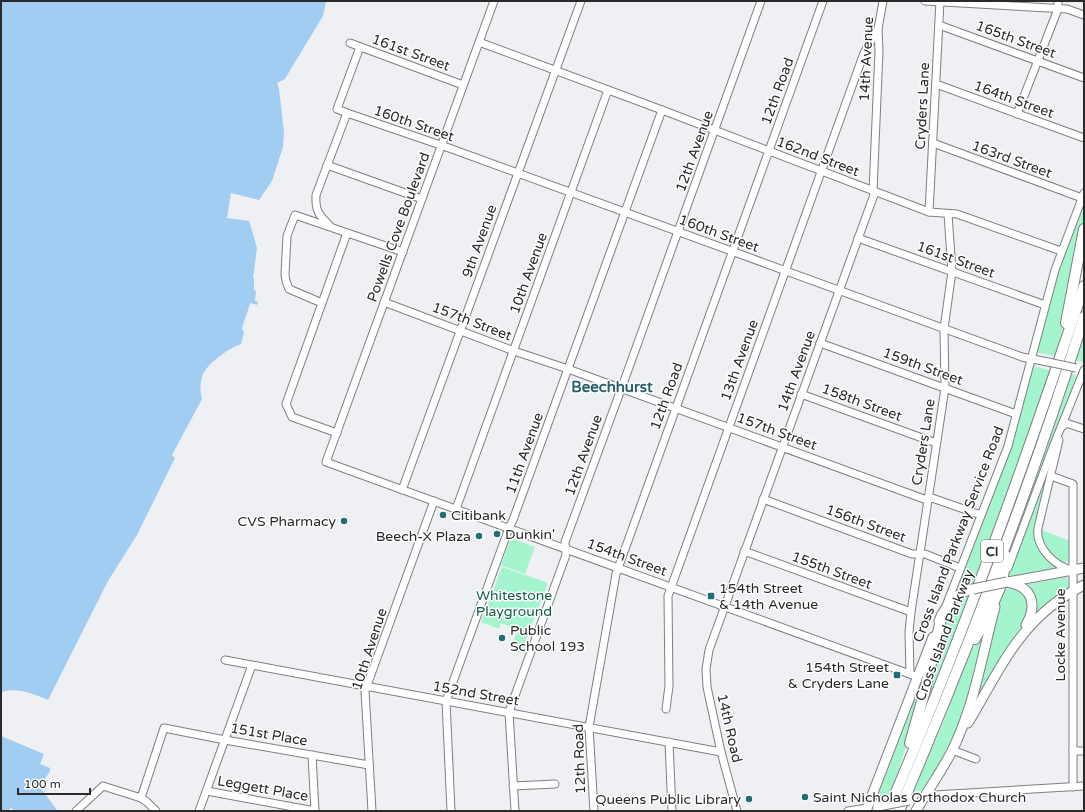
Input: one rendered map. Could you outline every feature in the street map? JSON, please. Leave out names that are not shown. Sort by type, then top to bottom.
[{"type":"highway","points":[[1055,374],[1084,229]]},
{"type":"highway","name":"Cross Island Parkway","points":[[888,811],[971,606],[1009,506],[1084,286]]},
{"type":"highway","name":"Cross Island Parkway","points":[[899,811],[950,687],[1002,552],[1084,317]]},
{"type":"highway","points":[[950,687],[1004,583],[1005,560],[1035,460]]},
{"type":"highway","points":[[888,811],[919,716],[942,615]]},
{"type":"main road","points":[[942,615],[958,595],[973,588],[1084,568]]},
{"type":"main road","points":[[916,811],[1028,622],[1033,606],[1031,598],[1027,592],[1016,585],[1004,583]]},
{"type":"main road","points":[[952,750],[960,734],[970,704],[1004,583]]},
{"type":"main road","points":[[1008,654],[1023,633],[1039,616],[1058,600],[1084,585]]},
{"type":"main road","name":"Cross Island Parkway Service Road","points":[[866,809],[914,676],[942,615]]},
{"type":"main road","points":[[866,809],[923,798]]},
{"type":"street","name":"Powells Cove Boulevard","points":[[326,462],[494,1]]},
{"type":"street","name":"9th Avenue","points":[[402,490],[581,1]]},
{"type":"street","name":"12th Avenue","points":[[515,811],[509,712],[566,555],[565,542],[622,389],[761,1]]},
{"type":"street","name":"12th Road","points":[[594,811],[589,727],[618,568],[823,1]]},
{"type":"street","name":"14th Avenue","points":[[709,650],[874,191],[879,51],[878,29],[883,1]]},
{"type":"street","points":[[925,1],[1058,5],[1084,15]]},
{"type":"street","name":"Cryders Lane","points":[[929,212],[940,1]]},
{"type":"street","points":[[1017,114],[1039,62],[1058,5]]},
{"type":"street","name":"165th Street","points":[[939,24],[1084,78]]},
{"type":"street","name":"13th Avenue","points":[[666,709],[669,686],[668,596],[670,587],[864,53],[878,29]]},
{"type":"street","name":"162nd Street","points":[[479,42],[929,212],[957,214],[1062,251]]},
{"type":"street","name":"161st Street","points":[[350,43],[463,85]]},
{"type":"street","points":[[332,228],[318,212],[316,194],[347,113],[337,109],[360,47]]},
{"type":"street","name":"164th Street","points":[[936,84],[1084,138]]},
{"type":"street","name":"10th Avenue","points":[[456,509],[608,90]]},
{"type":"street","name":"11th Avenue","points":[[451,811],[446,701],[662,110]]},
{"type":"street","name":"160th Street","points":[[347,113],[625,212],[944,329],[1031,359],[1084,370]]},
{"type":"street","name":"163rd Street","points":[[933,144],[1083,196]]},
{"type":"street","points":[[327,165],[422,200]]},
{"type":"street","name":"Cross Island Parkway Service Road","points":[[942,615],[1008,446],[1045,305],[1062,251],[1083,196]]},
{"type":"street","name":"Cryders Lane","points":[[914,676],[909,632],[911,612],[927,498],[945,388],[944,329],[952,271],[948,214]]},
{"type":"street","points":[[322,303],[289,289],[286,282],[287,236],[295,215],[403,252]]},
{"type":"street","points":[[337,433],[292,417],[286,404],[347,233]]},
{"type":"street","name":"161st Street","points":[[858,238],[1045,305]]},
{"type":"street","name":"157th Street","points":[[384,302],[514,351],[568,369],[924,499],[932,498],[981,515]]},
{"type":"street","name":"159th Street","points":[[820,343],[1016,414]]},
{"type":"street","points":[[1004,583],[1084,370]]},
{"type":"street","name":"158th Street","points":[[801,394],[936,443]]},
{"type":"street","points":[[1064,422],[1084,429]]},
{"type":"street","points":[[1064,422],[1038,530],[1038,539],[1045,552],[1051,558],[1064,567],[1073,570]]},
{"type":"street","name":"154th Street","points":[[326,462],[914,676]]},
{"type":"street","name":"Locke Avenue","points":[[1051,476],[1073,484],[1073,787]]},
{"type":"street","name":"156th Street","points":[[763,499],[912,554],[925,554],[960,568]]},
{"type":"street","name":"10th Avenue","points":[[372,811],[365,691],[434,501]]},
{"type":"street","name":"155th Street","points":[[744,551],[911,612]]},
{"type":"street","name":"14th Road","points":[[709,650],[706,679],[721,752],[738,811]]},
{"type":"street","name":"152nd Street","points":[[225,660],[721,752]]},
{"type":"street","points":[[199,811],[252,665]]},
{"type":"street","name":"151st Place","points":[[141,798],[164,728],[369,765]]},
{"type":"street","points":[[669,742],[672,811]]},
{"type":"street","points":[[952,750],[976,759]]},
{"type":"street","points":[[1073,751],[1084,751]]},
{"type":"street","points":[[312,755],[315,811]]},
{"type":"street","points":[[513,786],[556,784]]},
{"type":"street","points":[[76,811],[103,786],[141,798],[156,811]]},
{"type":"street","points":[[923,798],[935,795],[1084,786]]},
{"type":"street","name":"Leggett Place","points":[[207,791],[315,811]]},
{"type":"street","points":[[848,811],[866,809]]},
{"type":"green space","points":[[1084,201],[1084,216],[1066,313],[1056,356],[1037,353],[1058,271]]},
{"type":"green space","points":[[1084,329],[1084,357],[1082,362],[1074,360]]},
{"type":"green space","points":[[1033,366],[1049,370],[1050,374],[975,584],[958,584],[1010,450]]},
{"type":"green space","points":[[1069,374],[1076,375],[1076,377],[1025,512],[1024,511],[1057,417]]},
{"type":"green space","points":[[1053,459],[1034,536],[1040,549],[1059,567],[1058,569],[1007,578],[1049,467]]},
{"type":"green space","points":[[1042,530],[1070,541],[1070,561],[1066,561],[1065,563],[1048,550],[1043,541]]},
{"type":"green space","points":[[511,538],[535,547],[525,574],[501,565]]},
{"type":"green space","name":"Whitestone Playground","points":[[502,567],[548,583],[521,653],[510,649],[518,630],[501,623],[499,629],[481,622]]},
{"type":"green space","points":[[1065,577],[1068,579],[1068,588],[1036,611],[1024,585]]},
{"type":"green space","points":[[1012,588],[1022,591],[1031,604],[1022,627],[995,666],[978,697],[975,697],[1003,590]]},
{"type":"green space","points":[[971,596],[932,695],[930,696],[918,726],[941,634],[949,612],[961,598]]},
{"type":"green space","points":[[990,619],[971,692],[955,734],[944,756],[923,790],[911,793],[943,723],[969,656]]},
{"type":"green space","points":[[925,671],[913,725],[890,796],[880,796],[878,794]]},
{"type":"water","points":[[1,1],[326,1],[323,16],[285,79],[277,83],[284,132],[283,147],[272,181],[259,200],[231,193],[227,218],[249,221],[257,248],[253,278],[254,290],[256,291],[255,301],[258,302],[257,305],[250,304],[242,328],[244,333],[241,344],[230,349],[212,362],[204,372],[201,385],[202,399],[172,455],[175,458],[137,535],[108,581],[48,700],[19,691],[13,690],[1,692]]},
{"type":"water","points":[[1,736],[44,754],[40,764],[50,768],[50,771],[40,787],[57,810],[15,811],[11,808],[7,811],[1,811]]},
{"type":"place","name":"Citibank","points":[[443,515]]},
{"type":"place","name":"CVS Pharmacy","points":[[344,521]]},
{"type":"place","name":"Dunkin'","points":[[497,534]]},
{"type":"place","name":"Beech-X Plaza","points":[[479,536]]},
{"type":"place","name":"154th Street & 14th Avenue","points":[[711,596]]},
{"type":"place","name":"Public School 193","points":[[502,638]]},
{"type":"place","name":"154th Street & Cryders Lane","points":[[897,675]]},
{"type":"place","name":"Saint Nicholas Orthodox Church","points":[[805,797]]},
{"type":"place","name":"Queens Public Library","points":[[749,799]]},
{"type":"district","name":"Beechhurst","points":[[612,387]]}]
